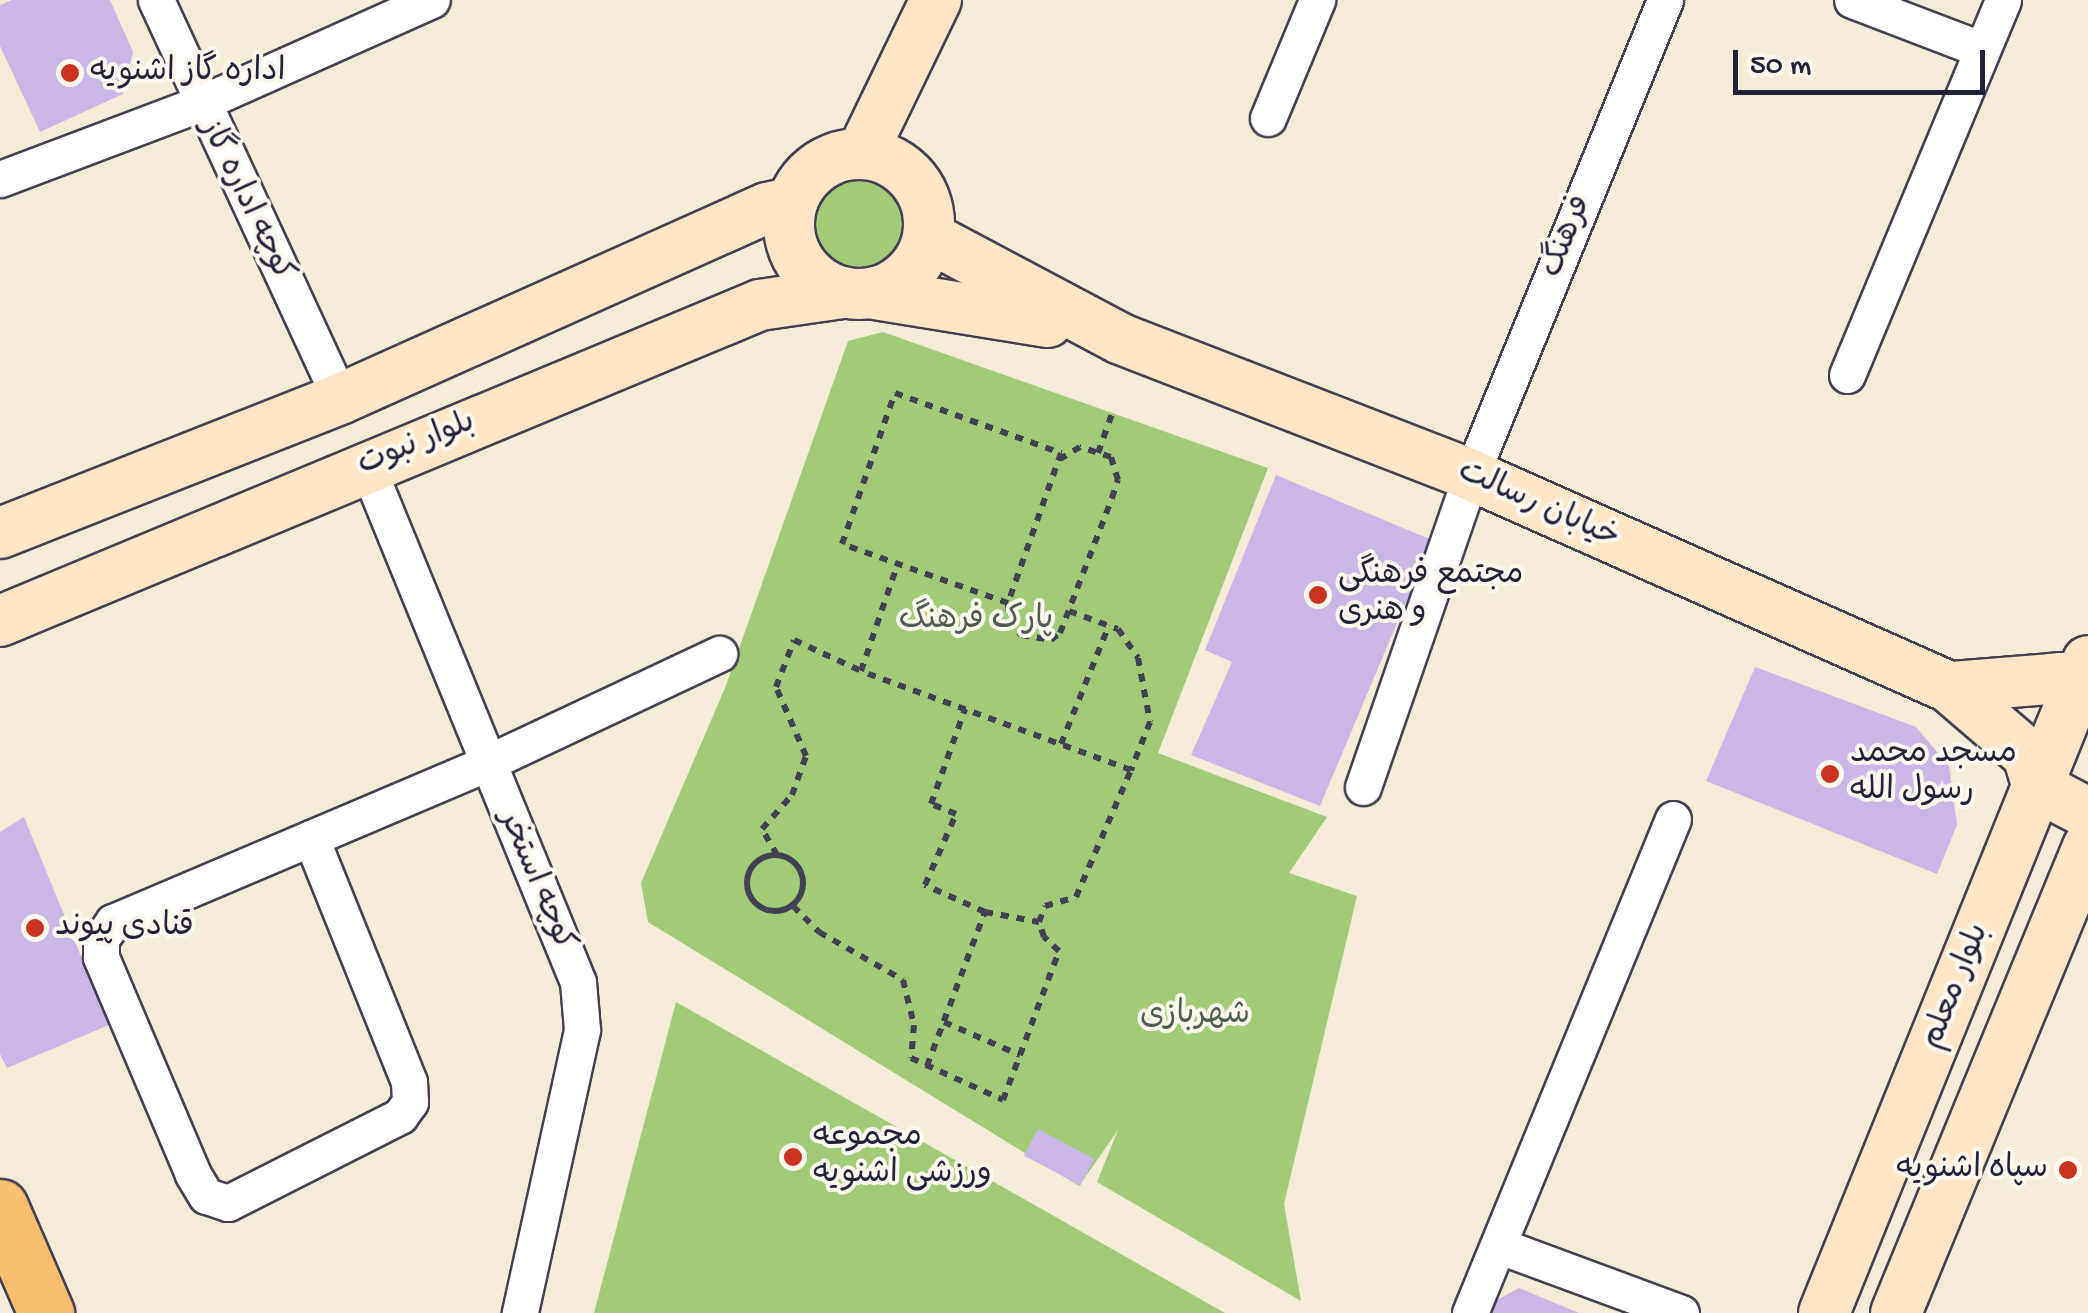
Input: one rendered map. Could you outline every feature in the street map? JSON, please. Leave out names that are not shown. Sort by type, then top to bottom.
[{"type":"main road","points":[[0,1207],[46,1313]]},
{"type":"street","name":"کوچه اداره گاز","points":[[156,0],[199,104],[340,399]]},
{"type":"street","points":[[0,179],[199,104],[432,0]]},
{"type":"street","points":[[862,153],[936,0]]},
{"type":"street","points":[[1268,118],[1317,0]]},
{"type":"street","name":"فرهنگ","points":[[1364,787],[1471,475],[1664,0]]},
{"type":"street","points":[[1852,0],[1980,49]]},
{"type":"street","points":[[1847,374],[2002,0]]},
{"type":"street","points":[[858,294],[910,274],[929,237],[922,190],[886,158],[862,153],[819,166],[792,202],[792,248],[821,284],[858,294],[991,308],[1121,339]]},
{"type":"street","points":[[0,532],[340,399],[767,208],[792,202]]},
{"type":"street","points":[[929,237],[1121,339]]},
{"type":"street","name":"بلوار نبوت","points":[[0,620],[760,306],[858,294]]},
{"type":"street","name":"خیابان رسالت","points":[[1121,339],[1471,475],[1949,687]]},
{"type":"street","points":[[340,399],[366,466]]},
{"type":"street","name":"کوچه استخر","points":[[366,466],[485,764],[578,982],[582,1030],[520,1313]]},
{"type":"street","points":[[312,838],[409,1082],[410,1102],[400,1116],[228,1202],[206,1196],[193,1174],[101,957],[101,939],[112,922],[485,764],[719,654]]},
{"type":"street","points":[[1949,687],[2085,677]]},
{"type":"street","name":"بلوار معلم","points":[[1824,1313],[2085,677]]},
{"type":"street","points":[[1949,687],[2028,755],[2038,787],[2088,813]]},
{"type":"street","points":[[1470,1313],[1673,819]]},
{"type":"street","name":"بلوار معلم","points":[[1896,1313],[2088,847]]},
{"type":"street","points":[[1500,1246],[1681,1313]]},
{"type":"path","points":[[1008,602],[842,544],[894,393],[1062,453],[1008,602],[1014,628],[1037,640],[1060,633],[1118,480],[1111,457],[1080,447],[1060,459]]},
{"type":"path","points":[[1098,453],[1113,411]]},
{"type":"path","points":[[861,670],[898,563]]},
{"type":"path","points":[[1040,922],[1054,900],[1076,897],[1150,722],[1138,658],[1109,624],[1069,611]]},
{"type":"path","points":[[1062,744],[1109,624]]},
{"type":"path","points":[[793,906],[804,879],[794,862],[777,855],[762,829],[792,794],[806,756],[776,687],[794,640],[861,670],[1131,770]]},
{"type":"path","points":[[965,709],[931,804],[956,814],[925,885],[985,912],[1040,922]]},
{"type":"path","points":[[777,855],[752,867],[748,893],[767,911],[793,906]]},
{"type":"path","points":[[793,906],[819,932],[902,980],[914,1025],[911,1058],[1004,1100],[1059,951],[1050,948],[1040,922]]},
{"type":"path","points":[[927,1066],[985,912]]},
{"type":"path","points":[[944,1022],[1020,1054]]},
{"type":"green space","points":[[856,166],[876,171],[894,182],[905,200],[910,220],[905,240],[894,258],[876,269],[856,274],[836,269],[818,258],[807,240],[802,220],[807,200],[818,182],[836,171]]},
{"type":"green space","name":"پارک فرهنگ","points":[[883,332],[1268,468],[1158,753],[1327,817],[1289,873],[1357,896],[1284,1204],[1301,1301],[1097,1182],[1118,1130],[1079,1186],[648,922],[641,883],[725,688],[848,341]]},
{"type":"green space","name":"مجموعه ورزشی اشنویه","points":[[676,1002],[1225,1313],[594,1313]]},
{"type":"building","name":"اداره گاز اشنویه","points":[[12,0],[110,0],[133,52],[123,94],[40,132],[0,46],[0,5]]},
{"type":"building","name":"مجتمع فرهنگی و هنری","points":[[1276,475],[1432,540],[1320,806],[1191,755],[1232,662],[1205,650]]},
{"type":"building","name":"مسجد محمد رسول الله","points":[[1755,667],[1916,727],[1949,766],[1957,825],[1937,874],[1706,781]]},
{"type":"building","name":"قنادی پیوند","points":[[24,817],[109,1025],[7,1068],[0,1054],[0,832]]},
{"type":"building","points":[[1038,1129],[1095,1159],[1080,1186],[1024,1155]]},
{"type":"building","points":[[1519,1288],[1579,1313],[1489,1313],[1493,1302]]},
{"type":"place","name":"اداره گاز اشنویه","points":[[70,73]]},
{"type":"place","name":"مجتمع فرهنگی و هنری","points":[[1318,595]]},
{"type":"place","name":"مسجد محمد رسول الله","points":[[1830,774]]},
{"type":"place","name":"قنادی پیوند","points":[[35,928]]},
{"type":"place","name":"مجموعه ورزشی اشنویه","points":[[793,1157]]},
{"type":"place","name":"سپاه اشنویه","points":[[2068,1170]]},
{"type":"park label","name":"شهربازی","points":[[1195,1016]]}]
